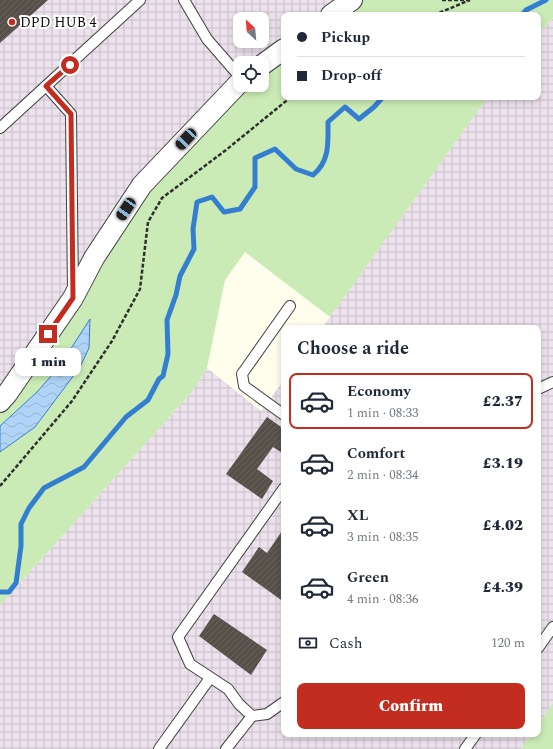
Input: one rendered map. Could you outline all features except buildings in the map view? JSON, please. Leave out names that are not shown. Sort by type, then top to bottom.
[{"type":"street","points":[[335,12],[352,0]]},
{"type":"street","points":[[269,60],[281,51]]},
{"type":"street","points":[[0,402],[73,298],[94,258],[142,185],[233,89]]},
{"type":"lane","points":[[0,128],[140,0]]},
{"type":"lane","points":[[184,0],[206,39],[233,69]]},
{"type":"lane","points":[[46,86],[71,114],[73,298]]},
{"type":"lane","points":[[281,413],[244,386],[242,374],[290,306]]},
{"type":"lane","points":[[541,388],[553,382]]},
{"type":"lane","points":[[252,716],[239,704],[228,690],[190,664],[178,637],[281,492]]},
{"type":"lane","points":[[541,644],[553,627]]},
{"type":"lane","points":[[159,749],[210,678]]},
{"type":"lane","points":[[226,749],[252,716],[267,714],[281,704]]},
{"type":"lane","points":[[465,749],[474,737]]},
{"type":"path","points":[[442,0],[470,0]]},
{"type":"path","points":[[441,12],[470,0]]},
{"type":"path","points":[[0,486],[72,401],[112,341],[140,289],[148,222],[162,198],[226,150],[287,100]]},
{"type":"shaded area","points":[[0,0],[352,0],[335,12],[281,12],[281,51],[269,59],[269,56],[233,56],[233,91],[0,402]]},
{"type":"shaded area","points":[[553,18],[553,703],[541,721],[541,325],[324,325],[486,100],[541,100],[541,31]]},
{"type":"shaded area","points":[[207,368],[261,411],[281,384],[281,737],[530,737],[521,749],[0,749],[0,605],[191,393]]},
{"type":"green space","points":[[351,0],[553,0],[553,18],[541,31],[541,12],[335,12]]},
{"type":"green space","points":[[281,51],[281,100],[486,100],[330,317],[245,252],[225,280],[207,368],[191,393],[0,605],[0,402],[142,185],[233,92],[269,92],[269,60]]},
{"type":"green space","points":[[553,703],[553,749],[521,749],[530,737],[541,737],[541,721]]},
{"type":"water","points":[[90,319],[89,348],[80,367],[35,427],[0,452],[0,426],[37,392],[59,367]]},
{"type":"waterway","points":[[524,12],[546,0]]},
{"type":"waterway","points":[[0,592],[9,592],[16,583],[21,546],[21,524],[29,508],[44,488],[84,467],[126,417],[148,400],[159,379],[163,376],[168,354],[167,320],[176,295],[180,276],[194,249],[193,229],[197,202],[212,197],[224,212],[240,209],[255,187],[255,158],[275,149],[296,169],[313,175],[323,164],[327,151],[328,122],[345,107],[359,119],[380,100]]},
{"type":"place","name":"DPD HUB 4","points":[[12,22]]},
{"type":"route","points":[[48,334],[73,298],[71,114],[46,86],[70,65]]}]
